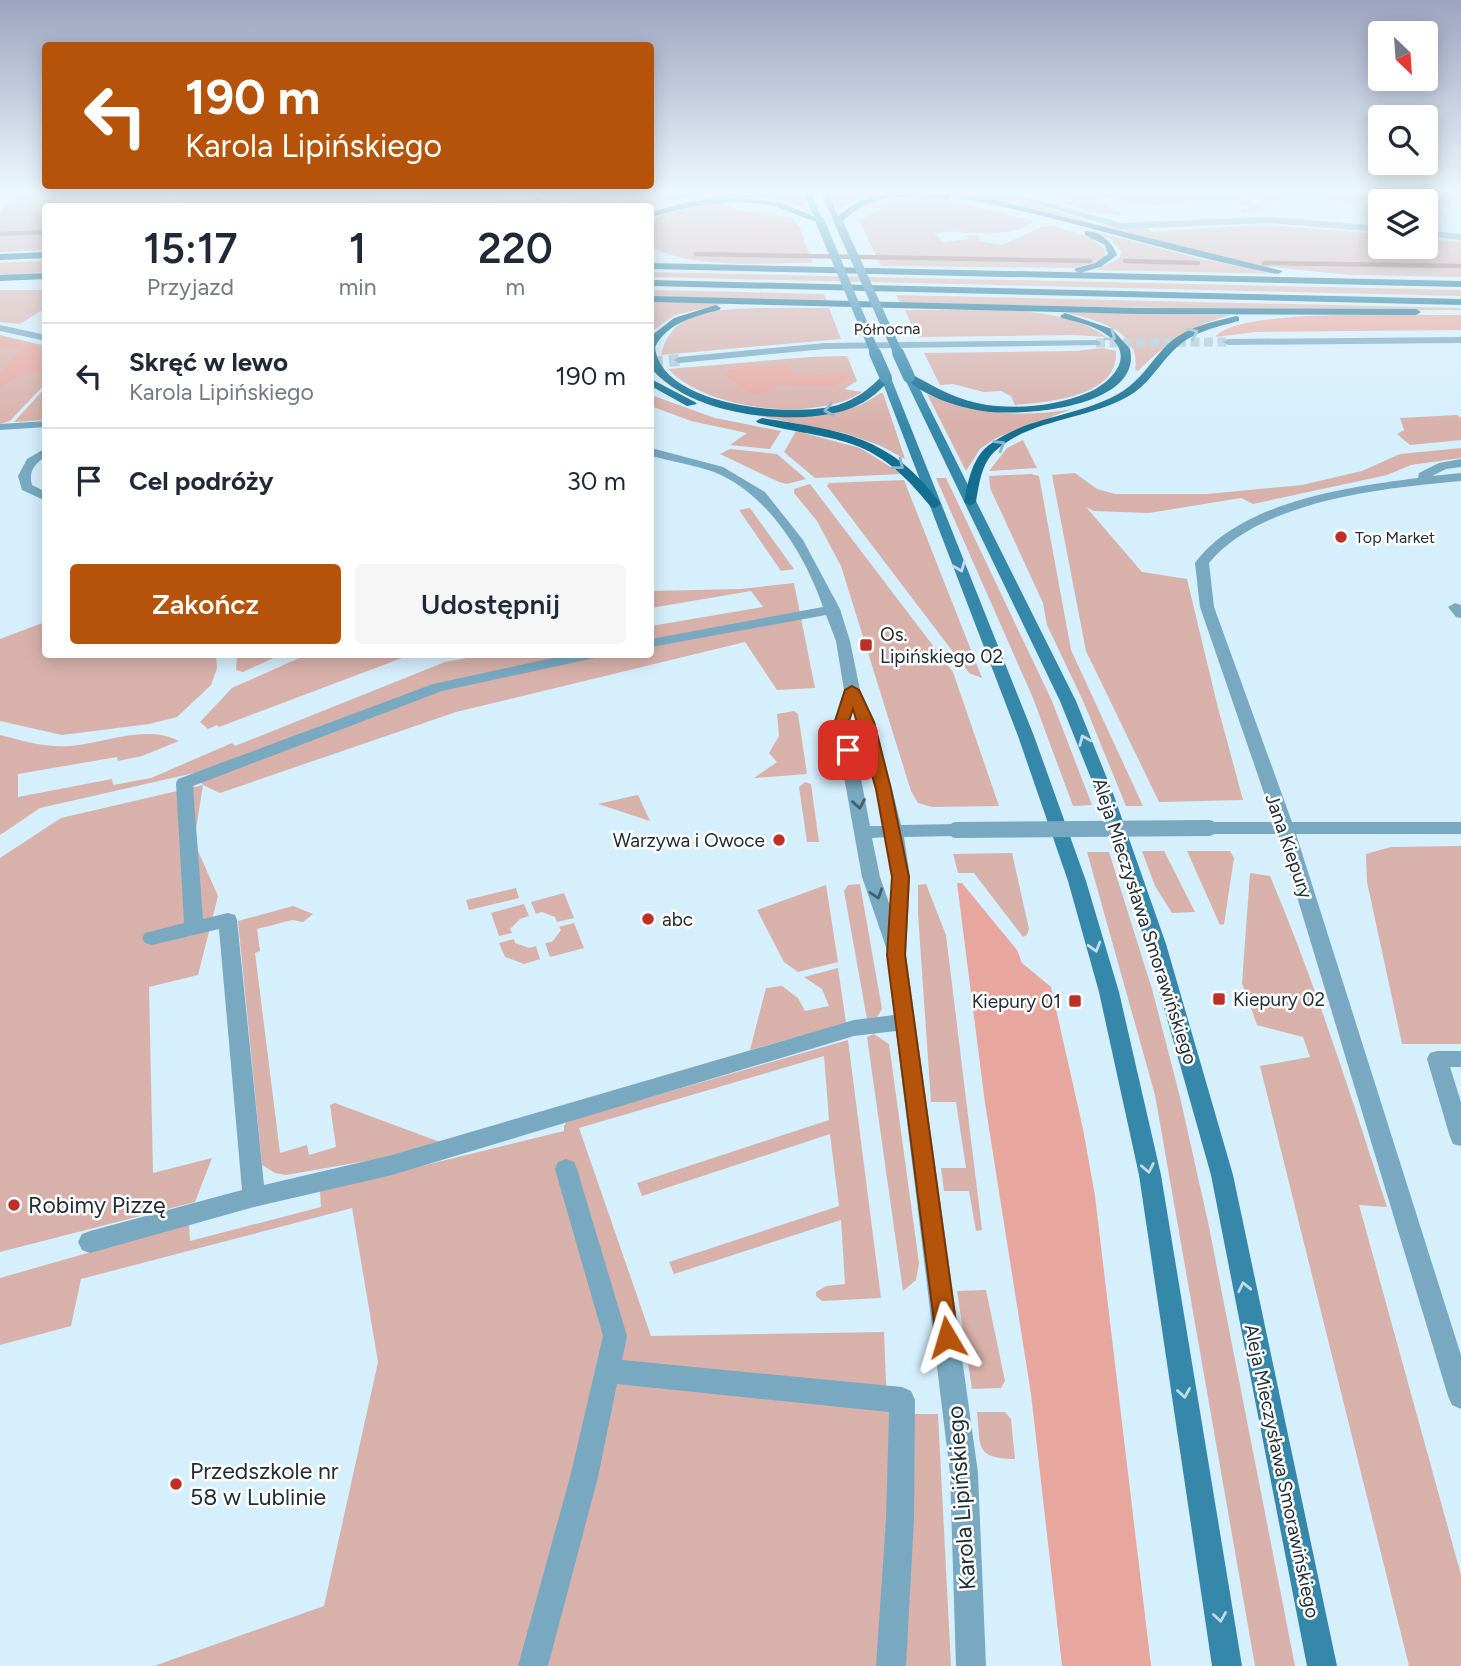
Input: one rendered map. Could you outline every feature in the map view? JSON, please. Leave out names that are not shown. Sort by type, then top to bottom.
[{"type":"main road","points":[[840,270],[886,378],[1026,736],[1077,881],[1112,1005],[1150,1175],[1227,1666]]},
{"type":"main road","points":[[840,270],[1461,284]]},
{"type":"main road","name":"Aleja Mieczysława Smorawińskiego","points":[[860,270],[1089,751],[1156,944],[1222,1175],[1322,1666]]},
{"type":"main road","points":[[1027,274],[1066,270]]},
{"type":"main road","points":[[1278,270],[1372,282]]},
{"type":"main road","points":[[0,278],[42,276]]},
{"type":"main road","points":[[654,283],[1461,302]]},
{"type":"main road","points":[[0,288],[42,287]]},
{"type":"main road","points":[[654,299],[999,308],[1316,313],[1461,312]]},
{"type":"main road","points":[[654,344],[657,335],[678,318],[712,309],[780,303]]},
{"type":"main road","points":[[909,377],[958,402],[987,408],[1021,409],[1056,405],[1088,397],[1112,384],[1126,367],[1123,346],[1119,340],[1101,328],[1064,315],[999,308]]},
{"type":"main road","points":[[970,502],[977,471],[993,448],[1036,427],[1091,409],[1127,392],[1174,344],[1189,334],[1236,319],[1316,313]]},
{"type":"main road","points":[[654,362],[667,378],[698,395],[737,406],[781,413],[802,414],[843,407],[873,394],[886,378]]},
{"type":"main road","points":[[654,384],[677,398],[712,411],[827,433],[860,443],[905,469],[935,504]]},
{"type":"street","points":[[0,328],[42,337]]},
{"type":"street","points":[[1228,342],[1461,340]]},
{"type":"street","name":"Północna","points":[[679,360],[838,346],[1096,343]]},
{"type":"street","points":[[0,427],[42,425]]},
{"type":"street","name":"Karola Lipińskiego","points":[[654,453],[719,470],[761,495],[775,510],[807,558],[833,609],[843,641],[852,690],[866,722],[894,832],[901,877],[896,955],[964,1473],[971,1666]]},
{"type":"street","points":[[42,454],[30,462],[24,475],[26,487],[42,495]]},
{"type":"street","points":[[1414,481],[1443,466],[1461,463]]},
{"type":"street","name":"Jana Kiepury","points":[[1461,477],[1414,481],[1267,516],[1222,540],[1202,563],[1207,607],[1285,828],[1461,1396]]},
{"type":"street","points":[[654,642],[833,609]]},
{"type":"street","points":[[194,928],[184,783],[438,687],[576,658]]},
{"type":"street","name":"Karola Lipińskiego","points":[[852,690],[842,721],[871,877],[896,955]]},
{"type":"street","points":[[863,832],[1461,828]]},
{"type":"street","points":[[152,938],[228,920],[254,1197]]},
{"type":"street","points":[[90,1242],[254,1197],[392,1166],[854,1028],[904,1022]]},
{"type":"street","points":[[1461,1059],[1437,1059],[1461,1137]]},
{"type":"street","points":[[533,1666],[584,1477],[615,1336],[566,1169]]},
{"type":"street","points":[[607,1371],[902,1400],[900,1519],[891,1666]]},
{"type":"shaded area","points":[[0,270],[42,270],[42,272],[0,276]]},
{"type":"shaded area","points":[[1096,270],[1257,270],[1279,274]]},
{"type":"shaded area","points":[[1297,270],[1461,270],[1461,277],[1350,275]]},
{"type":"shaded area","points":[[654,272],[1461,290],[1461,296],[654,277]]},
{"type":"shaded area","points":[[0,290],[42,290],[42,310],[20,324],[0,322]]},
{"type":"shaded area","points":[[654,290],[824,294],[827,301],[654,297]]},
{"type":"shaded area","points":[[896,295],[1461,310],[1272,310],[900,303]]},
{"type":"shaded area","points":[[654,302],[723,304],[675,315],[654,330]]},
{"type":"shaded area","points":[[829,308],[841,339],[661,355],[675,328],[686,320],[713,311]]},
{"type":"shaded area","points":[[982,309],[1037,313],[1086,326],[1106,337],[917,337],[905,310]]},
{"type":"shaded area","points":[[1064,312],[1231,315],[1180,336],[1138,371],[1135,370],[1135,356],[1131,345],[1124,336],[1102,323]]},
{"type":"shaded area","points":[[1461,315],[1461,330],[1256,332],[1215,337],[1230,327],[1291,317]]},
{"type":"shaded area","points":[[0,335],[42,345],[42,387],[10,421],[0,424]]},
{"type":"shaded area","points":[[0,340],[32,344],[42,350],[42,370],[20,376],[0,387],[0,374],[22,348],[0,349]]},
{"type":"shaded area","points":[[1103,348],[1116,351],[1114,366],[1106,378],[1094,388],[1063,399],[1015,405],[1011,396],[1001,391],[984,392],[953,384],[940,385],[924,353],[1076,351]]},
{"type":"shaded area","points":[[847,356],[857,381],[844,389],[862,392],[842,402],[818,407],[762,408],[734,402],[685,383],[668,369],[810,357]]},
{"type":"shaded area","points":[[784,365],[792,368],[793,373],[801,375],[840,373],[848,374],[850,378],[833,386],[774,385],[760,394],[754,394],[724,375],[724,372],[747,366]]},
{"type":"shaded area","points":[[42,391],[42,420],[14,422]]},
{"type":"shaded area","points":[[881,393],[905,459],[879,445],[844,433],[755,415],[832,413],[861,405]]},
{"type":"shaded area","points":[[927,394],[963,406],[999,412],[1035,413],[1072,409],[996,438],[980,449],[966,471]]},
{"type":"shaded area","points":[[654,396],[715,418],[781,431],[770,449],[730,445],[747,433],[691,421],[654,407]]},
{"type":"shaded area","points":[[1457,415],[1461,418],[1461,440],[1410,445],[1397,434],[1404,430],[1400,418]]},
{"type":"shaded area","points":[[796,431],[860,448],[902,474],[815,478],[784,452]]},
{"type":"shaded area","points":[[1023,440],[1037,468],[989,471],[1007,448]]},
{"type":"shaded area","points":[[1461,448],[1461,458],[1411,465],[1387,475],[1253,504],[1241,498],[1149,513],[1094,511],[1086,507],[1142,572],[1187,579],[1243,800],[1159,802],[1086,651],[1052,475],[1075,473],[1097,489],[1115,494],[1207,494],[1302,485],[1362,471],[1400,454]]},
{"type":"shaded area","points":[[730,449],[777,454],[806,479],[787,484],[779,482],[720,454]]},
{"type":"shaded area","points":[[989,476],[1039,476],[1071,650],[1143,806],[1126,806],[1084,703],[1047,625],[1043,603],[990,488]]},
{"type":"shaded area","points":[[936,478],[946,478],[1052,701],[1092,805],[1073,806],[1033,698]]},
{"type":"shaded area","points":[[904,480],[982,678],[969,673],[827,486],[829,483]]},
{"type":"shaded area","points":[[810,484],[953,672],[999,806],[932,807],[918,803],[911,791],[841,566],[817,521],[794,493],[794,489]]},
{"type":"shaded area","points":[[750,508],[794,569],[781,571],[739,510]]},
{"type":"shaded area","points":[[794,583],[815,688],[777,690],[745,642],[456,712],[220,793],[203,785],[194,773],[40,808],[0,835],[0,735],[53,746],[71,746],[139,734],[166,736],[179,741],[142,756],[118,761],[117,757],[18,774],[18,797],[112,779],[113,785],[151,778],[232,743],[235,746],[445,662],[468,658],[654,658],[654,625],[763,607],[751,591],[654,607],[654,591],[741,589]]},
{"type":"shaded area","points":[[42,623],[42,658],[216,658],[217,668],[211,685],[177,717],[149,724],[62,735],[0,721],[0,639]]},
{"type":"shaded area","points":[[237,658],[273,658],[243,672],[236,670]]},
{"type":"shaded area","points":[[299,658],[402,658],[208,729],[200,722],[232,688]]},
{"type":"shaded area","points":[[794,711],[798,714],[807,774],[754,778],[777,762],[769,753],[779,736],[777,714]]},
{"type":"shaded area","points":[[805,782],[811,784],[819,842],[807,842],[799,787]]},
{"type":"shaded area","points":[[203,785],[194,842],[218,896],[198,975],[149,987],[153,1173],[212,1158],[195,1202],[0,1252],[0,858],[61,818]]},
{"type":"shaded area","points":[[637,795],[650,821],[598,804]]},
{"type":"shaded area","points":[[1461,846],[1461,1044],[1402,1044],[1367,882],[1366,854],[1391,847]]},
{"type":"shaded area","points":[[1142,851],[1164,851],[1195,912],[1172,913],[1155,886]]},
{"type":"shaded area","points":[[1187,851],[1230,851],[1234,858],[1224,924],[1220,925]]},
{"type":"shaded area","points":[[1087,852],[1109,852],[1152,989],[1180,1097],[1208,1222],[1295,1666],[1255,1666],[1155,1095]]},
{"type":"shaded area","points":[[1012,853],[1029,929],[1023,937],[974,873],[958,873],[953,854]]},
{"type":"shaded area","points":[[1250,873],[1270,876],[1287,917],[1318,999],[1387,1207],[1359,1205],[1461,1575],[1461,1666],[1409,1666],[1260,1066],[1310,1057],[1303,1037],[1257,1025],[1242,983]]},
{"type":"shaded area","points":[[957,883],[962,883],[1017,950],[1022,963],[1051,987],[1095,1196],[1151,1666],[1062,1666],[1031,1394],[985,1103]]},
{"type":"shaded area","points":[[860,884],[882,1009],[877,1017],[867,1019],[844,891],[848,885]]},
{"type":"shaded area","points":[[926,884],[946,935],[982,1230],[976,1231],[969,1191],[944,1191],[941,1168],[966,1168],[956,1102],[931,1102],[918,914],[918,885]]},
{"type":"shaded area","points":[[826,885],[838,962],[798,972],[784,962],[757,910]]},
{"type":"shaded area","points":[[516,888],[519,898],[469,910],[466,900]]},
{"type":"shaded area","points":[[564,893],[574,918],[557,922],[555,917],[542,912],[536,914],[531,902]]},
{"type":"shaded area","points":[[524,904],[529,916],[520,919],[510,929],[512,933],[499,936],[491,913]]},
{"type":"shaded area","points":[[293,906],[313,914],[303,922],[292,920],[257,929],[260,951],[255,953],[280,1153],[307,1145],[309,1155],[336,1147],[330,1105],[335,1103],[440,1142],[389,1157],[286,1175],[275,1173],[262,1165],[238,921]]},
{"type":"shaded area","points":[[574,923],[584,948],[550,957],[545,943],[552,942],[561,930],[559,927]]},
{"type":"shaded area","points":[[514,939],[515,943],[529,948],[536,946],[540,959],[524,964],[505,957],[499,943]]},
{"type":"shaded area","points":[[838,968],[846,1023],[750,1050],[766,988],[782,986],[798,998],[805,1011],[829,1006],[822,989],[804,977]]},
{"type":"shaded area","points":[[874,1034],[889,1044],[919,1263],[916,1280],[903,1291],[867,1037]]},
{"type":"shaded area","points":[[848,1040],[881,1298],[822,1301],[816,1296],[816,1292],[826,1286],[845,1284],[841,1220],[674,1274],[669,1262],[839,1206],[830,1134],[642,1196],[637,1183],[829,1120],[824,1056],[579,1128],[651,1336],[884,1332],[887,1408],[915,1414],[938,1414],[951,1666],[154,1666],[324,1606],[378,1362],[352,1208],[81,1279],[71,1326],[0,1345],[0,1278],[189,1224],[190,1241],[321,1207],[320,1191],[564,1131],[567,1121]]},
{"type":"shaded area","points":[[986,1290],[1005,1381],[1001,1388],[972,1389],[957,1291]]},
{"type":"shaded area","points":[[977,1412],[1005,1412],[1011,1419],[1015,1459],[986,1453],[980,1442]]},
{"type":"tunnel","points":[[1096,343],[1228,342]]},
{"type":"tunnel","points":[[654,363],[679,360]]},
{"type":"place","name":"Top Market","points":[[1341,537]]},
{"type":"place","name":"Os. Lipińskiego 02","points":[[866,645]]},
{"type":"place","name":"Warzywa i Owoce","points":[[779,840]]},
{"type":"place","name":"abc","points":[[648,919]]},
{"type":"place","name":"Kiepury 02","points":[[1219,999]]},
{"type":"place","name":"Kiepury 01","points":[[1075,1001]]},
{"type":"place","name":"Robimy Pizzę","points":[[14,1205]]},
{"type":"place","name":"Przedszkole nr 58 w Lublinie","points":[[176,1484]]},
{"type":"route","points":[[848,750],[842,721],[852,690],[866,722],[884,789],[901,877],[896,955],[947,1337]]}]
